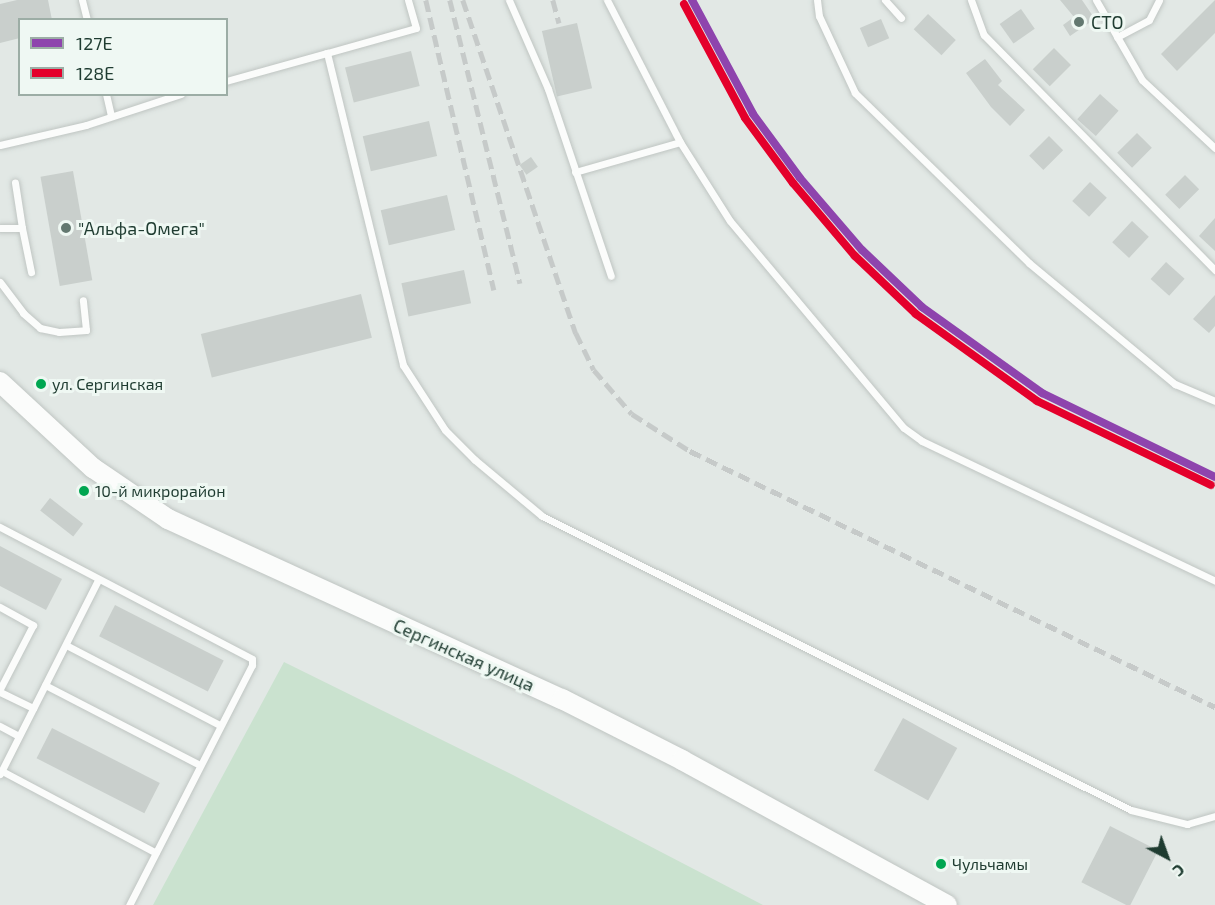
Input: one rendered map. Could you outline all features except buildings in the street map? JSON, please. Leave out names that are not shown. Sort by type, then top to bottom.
[{"type":"main road","name":"Сергинская улица","points":[[0,382],[93,468],[168,519],[562,699],[682,760],[947,905]]},
{"type":"lane","points":[[82,0],[86,18]]},
{"type":"lane","points":[[228,80],[416,28],[408,0]]},
{"type":"lane","points":[[509,0],[536,58],[611,276]]},
{"type":"lane","points":[[607,0],[680,142],[730,221],[904,428],[932,446],[1215,581]]},
{"type":"lane","points":[[817,0],[819,16],[855,93],[1029,262],[1175,384],[1215,401]]},
{"type":"lane","points":[[885,0],[901,18]]},
{"type":"lane","points":[[971,0],[984,35],[1215,270]]},
{"type":"lane","points":[[1096,0],[1142,81],[1215,148]]},
{"type":"lane","points":[[1117,37],[1149,20],[1159,0]]},
{"type":"lane","points":[[327,53],[403,365],[445,429],[512,493],[542,516],[1131,810],[1187,824],[1215,816]]},
{"type":"lane","points":[[106,96],[111,115]]},
{"type":"lane","points":[[0,145],[174,96]]},
{"type":"lane","points":[[574,172],[680,142]]},
{"type":"lane","points":[[15,183],[31,272]]},
{"type":"lane","points":[[0,228],[22,228]]},
{"type":"lane","points":[[0,282],[23,313],[40,328],[59,332],[86,330],[83,300]]},
{"type":"lane","points":[[0,527],[252,659],[252,665],[129,905]]},
{"type":"lane","points":[[98,580],[1,772],[156,853]]},
{"type":"lane","points":[[0,607],[33,625],[0,690],[33,708]]},
{"type":"lane","points":[[66,645],[220,725]]},
{"type":"lane","points":[[45,685],[200,765]]},
{"type":"lane","points":[[0,726],[19,736]]},
{"type":"green space","points":[[284,662],[513,775],[763,905],[153,905]]},
{"type":"railway","points":[[426,0],[494,290]]},
{"type":"railway","points":[[450,0],[520,283]]},
{"type":"railway","points":[[463,0],[576,333],[594,370],[632,414],[690,451],[1215,707]]},
{"type":"railway","points":[[553,0],[559,23]]},
{"type":"transit line","name":"127Е","points":[[692,0],[753,114],[800,178],[862,250],[922,307],[1042,393],[1215,477]]},
{"type":"transit line","name":"128Е","points":[[684,4],[745,118],[793,183],[855,256],[916,314],[1037,401],[1211,485]]},
{"type":"place","name":"СТО","points":[[1079,22]]},
{"type":"place","name":"\"Альфа-Омега\"","points":[[66,228]]},
{"type":"place","name":"ул. Сергинская","points":[[41,384]]},
{"type":"place","name":"10-й микрорайон","points":[[84,491]]},
{"type":"place","name":"Чульчамы","points":[[941,864]]}]
